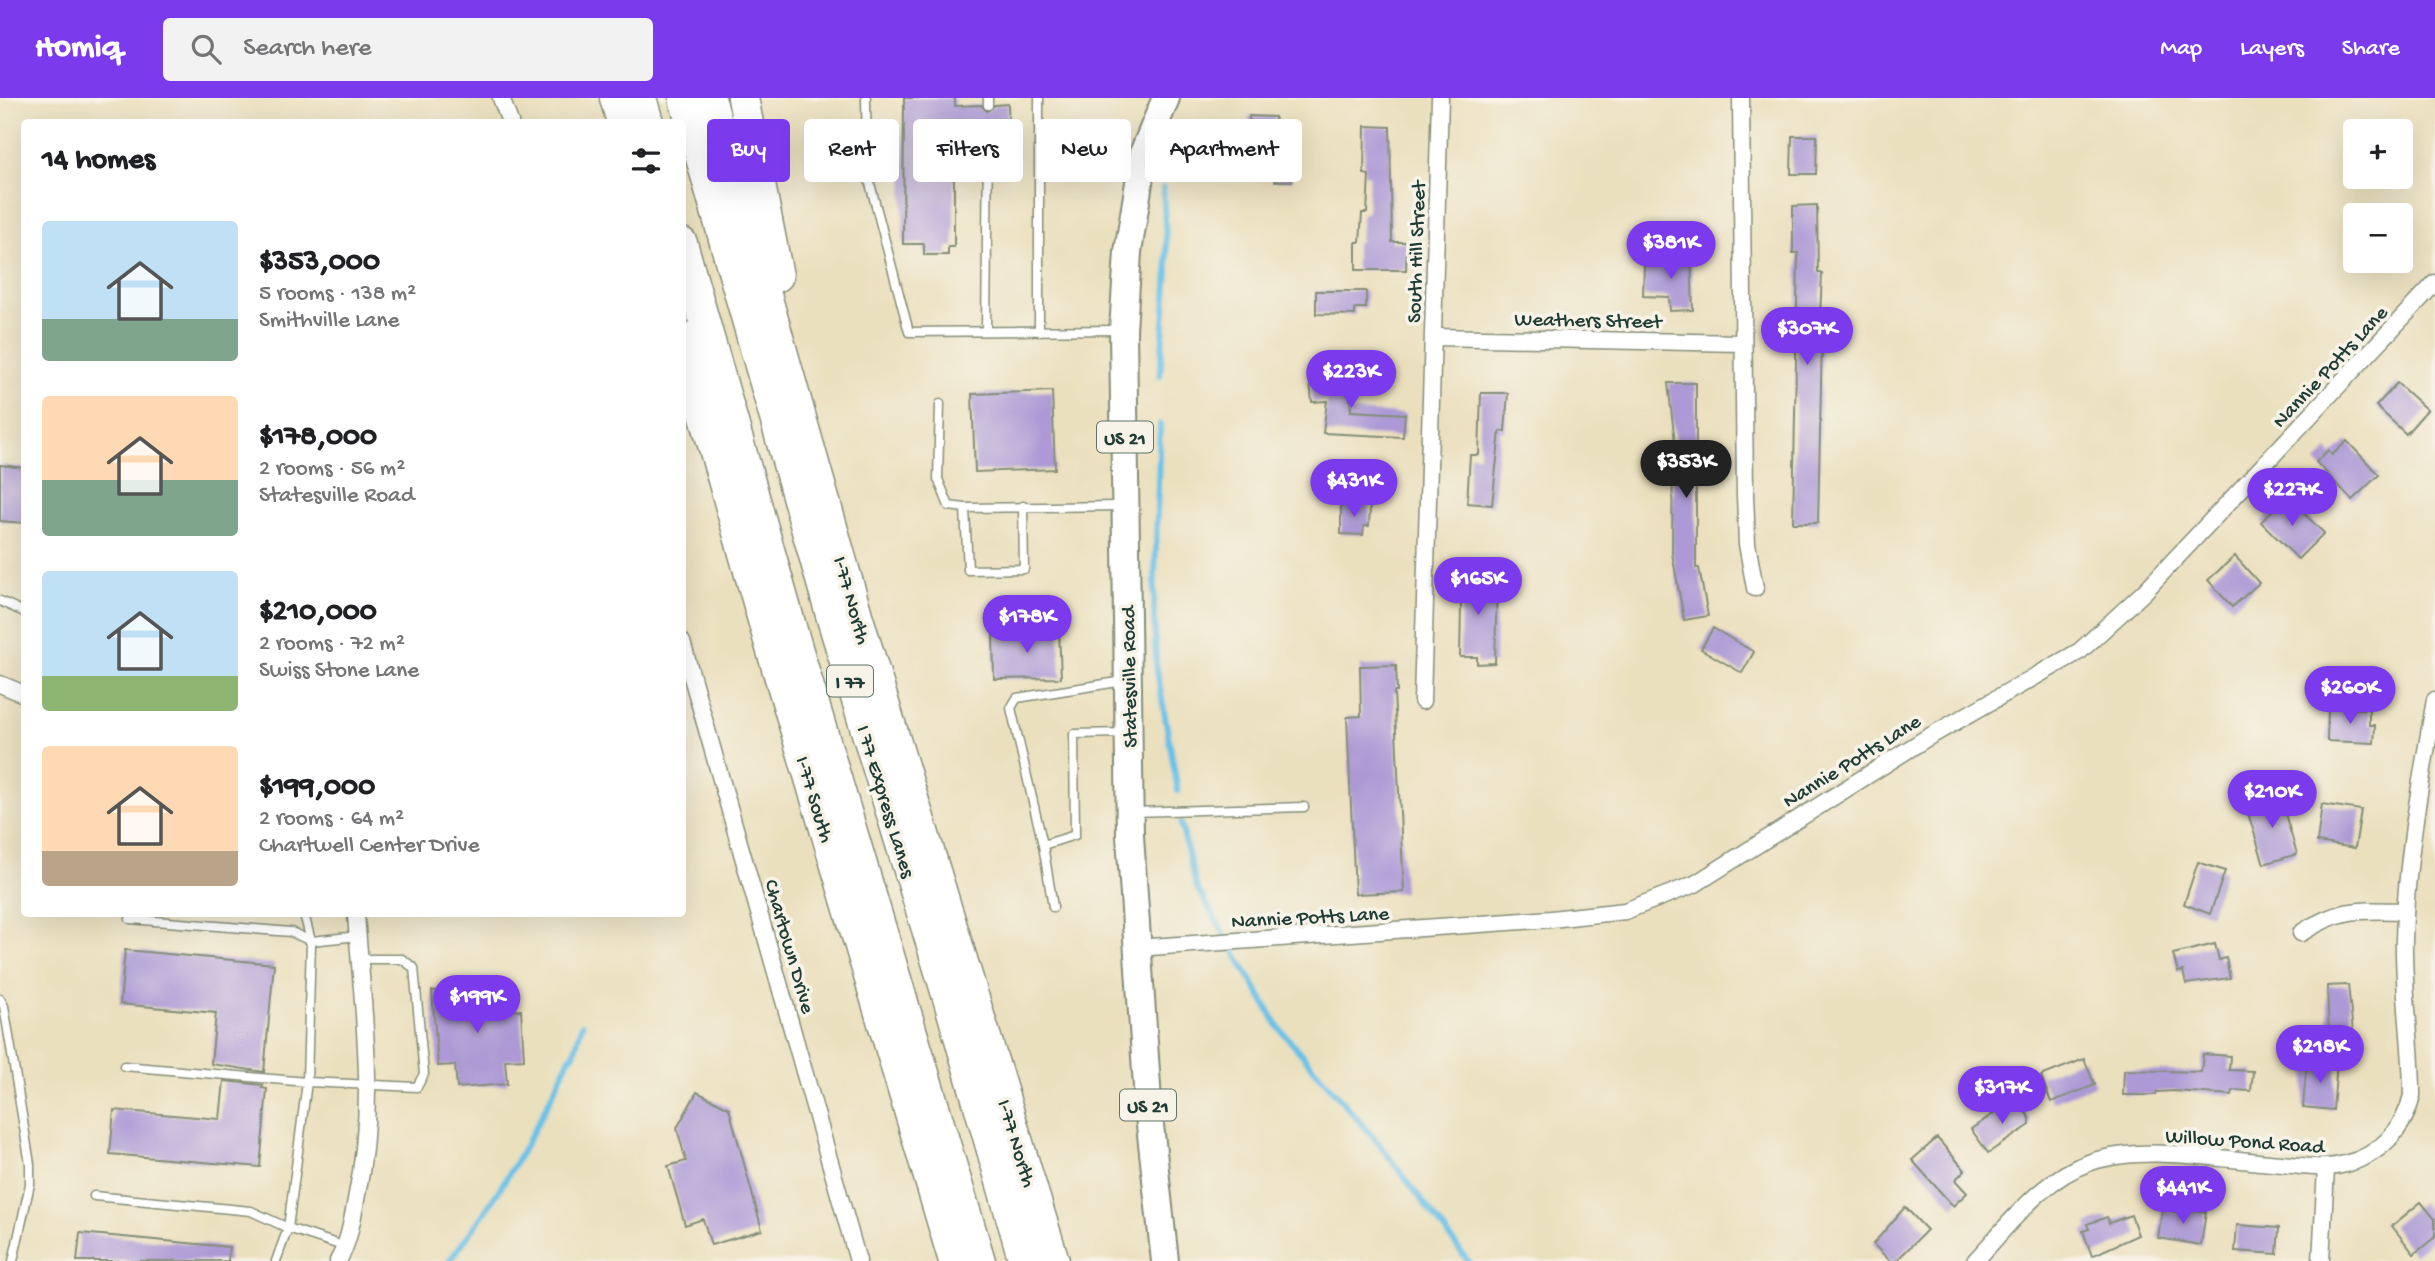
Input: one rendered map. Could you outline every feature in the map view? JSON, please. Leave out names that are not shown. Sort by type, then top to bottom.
[{"type":"highway","points":[[624,112],[641,98]]},
{"type":"highway","name":"I 77 Express Lanes","points":[[684,98],[833,622],[949,1002],[1024,1261]]},
{"type":"highway","name":"I-77 North","points":[[710,98],[915,809],[1054,1261]]},
{"type":"highway","points":[[743,98],[808,445]]},
{"type":"highway","name":"I 77 Express Lanes","points":[[686,257],[797,647],[980,1261]]},
{"type":"highway","name":"I-77 South","points":[[686,350],[769,641],[954,1261]]},
{"type":"main road","name":"Statesville Road","points":[[1165,1261],[1149,1116],[1136,948],[1128,733],[1123,330],[1128,252],[1144,151],[1166,98]]},
{"type":"street","points":[[501,98],[509,119]]},
{"type":"street","name":"South Hill Street","points":[[1422,701],[1440,98]]},
{"type":"street","points":[[1741,98],[1746,532],[1755,588]]},
{"type":"street","name":"Nannie Potts Lane","points":[[1136,948],[1551,919],[1625,911],[1695,884],[1925,739],[2080,651],[2144,592],[2435,283]]},
{"type":"street","name":"Weathers Street","points":[[1434,337],[1742,342]]},
{"type":"street","name":"Chartown Drive","points":[[686,656],[858,1261]]},
{"type":"street","points":[[0,684],[21,693]]},
{"type":"street","name":"Willow Pond Road","points":[[1975,1261],[2046,1187],[2066,1173],[2098,1160],[2146,1154],[2326,1168],[2346,1164],[2375,1150],[2396,1133],[2409,1108],[2412,1058],[2406,985],[2405,911],[2411,849],[2435,700]]},
{"type":"street","points":[[2301,933],[2334,914],[2356,910],[2405,911]]},
{"type":"street","points":[[342,1254],[367,1152],[370,1086],[356,917]]},
{"type":"street","points":[[2320,1261],[2326,1168]]},
{"type":"lane","points":[[866,98],[867,172],[909,332],[1123,330]]},
{"type":"lane","points":[[1039,98],[1039,331]]},
{"type":"lane","points":[[986,331],[988,182]]},
{"type":"lane","points":[[940,404],[938,479],[949,506],[1126,506]]},
{"type":"lane","points":[[965,508],[968,570],[1024,569],[1023,506]]},
{"type":"lane","points":[[0,601],[21,611]]},
{"type":"lane","points":[[1053,907],[1043,845],[1011,708],[1017,698],[1127,681]]},
{"type":"lane","points":[[1043,845],[1075,835],[1074,734],[1128,733]]},
{"type":"lane","points":[[1130,813],[1304,807]]},
{"type":"lane","points":[[276,1261],[288,1228],[307,1082],[311,941],[305,917]]},
{"type":"lane","points":[[130,919],[291,932],[311,941],[358,936]]},
{"type":"lane","points":[[124,1066],[307,1082],[417,1087],[423,1081],[424,1074],[414,968],[402,959],[360,959]]},
{"type":"lane","points":[[0,999],[4,1006],[30,1164],[30,1184],[13,1261]]},
{"type":"lane","points":[[94,1196],[250,1211],[342,1254]]},
{"type":"building","points":[[904,98],[955,98],[955,106],[981,105],[987,111],[995,105],[1008,104],[1008,119],[913,119],[913,182],[954,182],[954,247],[948,247],[948,255],[924,255],[924,244],[903,244]]},
{"type":"building","points":[[1249,116],[1275,117],[1275,119],[1249,119]]},
{"type":"building","points":[[1365,126],[1390,127],[1392,242],[1407,242],[1406,270],[1356,270],[1356,242],[1360,242],[1362,213],[1367,213],[1369,175],[1364,174]]},
{"type":"building","points":[[1792,136],[1817,136],[1816,174],[1791,174]]},
{"type":"building","points":[[1817,205],[1818,273],[1822,273],[1818,523],[1793,523],[1798,253],[1793,253],[1793,206]]},
{"type":"building","points":[[1668,253],[1691,253],[1693,310],[1670,311],[1669,297],[1643,296],[1644,263],[1669,264]]},
{"type":"building","points":[[1316,291],[1366,291],[1366,308],[1355,308],[1355,315],[1316,314]]},
{"type":"building","points":[[1344,370],[1344,379],[1349,379],[1351,411],[1405,414],[1403,437],[1323,433],[1327,401],[1312,402],[1310,381],[1321,380],[1320,372]]},
{"type":"building","points":[[1668,383],[1696,383],[1696,568],[1699,568],[1708,616],[1684,620],[1672,553],[1675,442]]},
{"type":"building","points":[[2397,383],[2427,410],[2406,434],[2376,406]]},
{"type":"building","points":[[1052,391],[1055,469],[975,472],[972,394]]},
{"type":"building","points":[[1481,393],[1508,393],[1505,431],[1500,431],[1492,505],[1467,503],[1470,455],[1479,455]]},
{"type":"building","points":[[2347,441],[2379,475],[2352,500],[2316,462],[2328,450],[2332,455]]},
{"type":"building","points":[[0,465],[21,468],[21,523],[0,521]]},
{"type":"building","points":[[2286,496],[2324,533],[2298,559],[2261,522]]},
{"type":"building","points":[[1341,505],[1370,506],[1369,526],[1364,526],[1363,535],[1341,534]]},
{"type":"building","points":[[2235,556],[2259,583],[2232,607],[2208,580]]},
{"type":"building","points":[[1457,577],[1497,577],[1495,663],[1477,664],[1477,657],[1460,657],[1461,604],[1456,604]]},
{"type":"building","points":[[1713,628],[1754,652],[1742,673],[1701,649]]},
{"type":"building","points":[[1059,630],[1061,678],[994,679],[993,632]]},
{"type":"building","points":[[1396,665],[1397,692],[1394,692],[1404,892],[1355,894],[1347,717],[1361,716],[1360,666]]},
{"type":"building","points":[[2328,708],[2369,709],[2369,725],[2375,725],[2374,743],[2327,741]]},
{"type":"building","points":[[2280,797],[2297,854],[2264,864],[2246,807]]},
{"type":"building","points":[[2322,804],[2361,810],[2355,848],[2317,842]]},
{"type":"building","points":[[2198,862],[2225,871],[2210,914],[2184,904]]},
{"type":"building","points":[[2215,944],[2219,960],[2226,958],[2230,978],[2186,984],[2183,971],[2178,972],[2173,954]]},
{"type":"building","points":[[125,950],[274,964],[264,1072],[211,1064],[216,1013],[120,1004]]},
{"type":"building","points":[[2348,985],[2353,1032],[2329,1034],[2327,986]]},
{"type":"building","points":[[500,986],[502,1011],[521,1010],[524,1059],[505,1060],[507,1084],[457,1088],[455,1065],[438,1066],[432,991]]},
{"type":"building","points":[[2203,1054],[2230,1056],[2229,1070],[2253,1071],[2251,1091],[2233,1090],[2232,1095],[2175,1091],[2156,1092],[2156,1095],[2123,1095],[2124,1070],[2201,1072]]},
{"type":"building","points":[[2084,1059],[2095,1085],[2051,1102],[2041,1076]]},
{"type":"building","points":[[2307,1060],[2337,1063],[2333,1110],[2303,1107]]},
{"type":"building","points":[[224,1081],[263,1085],[262,1088],[267,1089],[260,1167],[110,1154],[114,1110],[220,1119]]},
{"type":"building","points":[[697,1092],[729,1108],[762,1230],[711,1245],[703,1219],[685,1225],[668,1166],[686,1161],[677,1128]]},
{"type":"building","points":[[2017,1098],[2030,1119],[2030,1125],[1988,1153],[1971,1129]]},
{"type":"building","points":[[1937,1138],[1965,1170],[1955,1180],[1967,1193],[1953,1206],[1912,1160]]},
{"type":"building","points":[[2421,1202],[2435,1219],[2435,1237],[2414,1254],[2392,1226]]},
{"type":"building","points":[[1905,1207],[1927,1230],[1896,1261],[1890,1261],[1873,1244]]},
{"type":"building","points":[[2184,1208],[2206,1212],[2201,1245],[2158,1238],[2162,1210],[2183,1213]]},
{"type":"building","points":[[2131,1215],[2138,1235],[2092,1256],[2083,1231],[2089,1229],[2087,1224],[2107,1217],[2109,1223]]},
{"type":"building","points":[[2237,1225],[2279,1228],[2277,1254],[2235,1251]]},
{"type":"building","points":[[80,1233],[229,1247],[228,1261],[77,1261]]},
{"type":"waterway","points":[[1160,376],[1168,272],[1163,188]]},
{"type":"waterway","points":[[1160,424],[1154,606],[1156,665],[1178,791]]},
{"type":"waterway","points":[[1181,824],[1196,886],[1279,1028],[1379,1144],[1468,1261]]},
{"type":"waterway","points":[[449,1261],[484,1213],[530,1137],[570,1057],[574,1054],[582,1024]]}]
